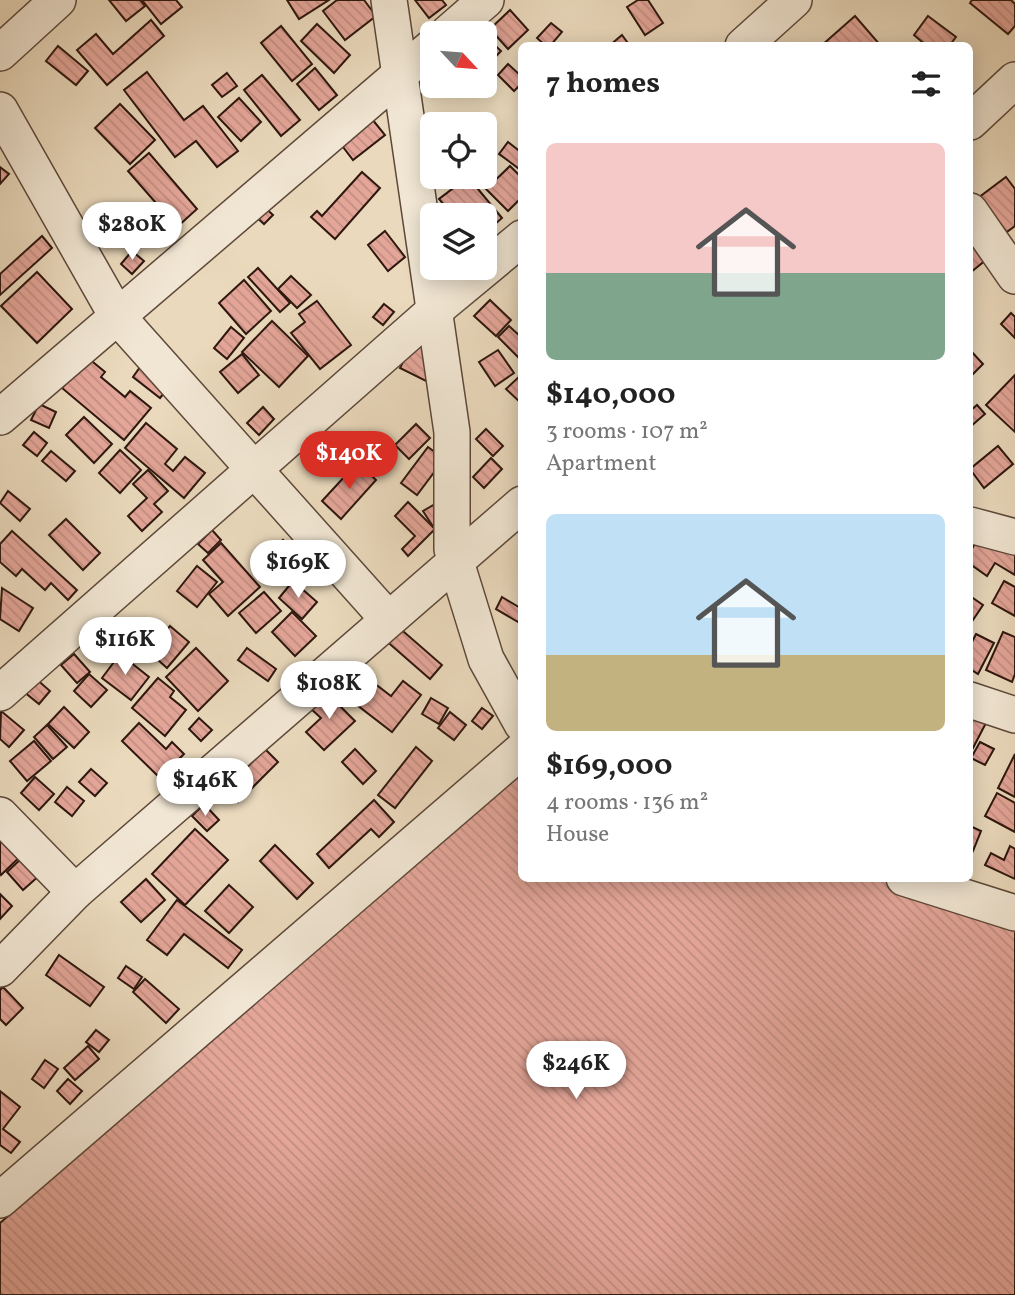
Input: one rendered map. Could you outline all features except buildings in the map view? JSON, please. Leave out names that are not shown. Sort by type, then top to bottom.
[{"type":"street","points":[[0,53],[58,0]]},
{"type":"street","points":[[389,0],[452,432],[452,549],[486,659],[518,717]]},
{"type":"street","points":[[462,21],[486,0]]},
{"type":"street","points":[[749,42],[794,0]]},
{"type":"street","points":[[0,417],[420,58]]},
{"type":"street","points":[[973,119],[1015,80]]},
{"type":"street","points":[[0,110],[117,316],[388,619]]},
{"type":"street","points":[[973,215],[1015,276]]},
{"type":"street","points":[[0,693],[434,311],[518,241]]},
{"type":"street","points":[[0,969],[75,892],[518,507]]},
{"type":"street","points":[[973,526],[1015,537]]},
{"type":"street","points":[[973,701],[1015,715]]},
{"type":"street","points":[[0,1200],[518,753]]},
{"type":"street","points":[[0,814],[75,892]]},
{"type":"street","points":[[917,882],[1015,913]]}]
